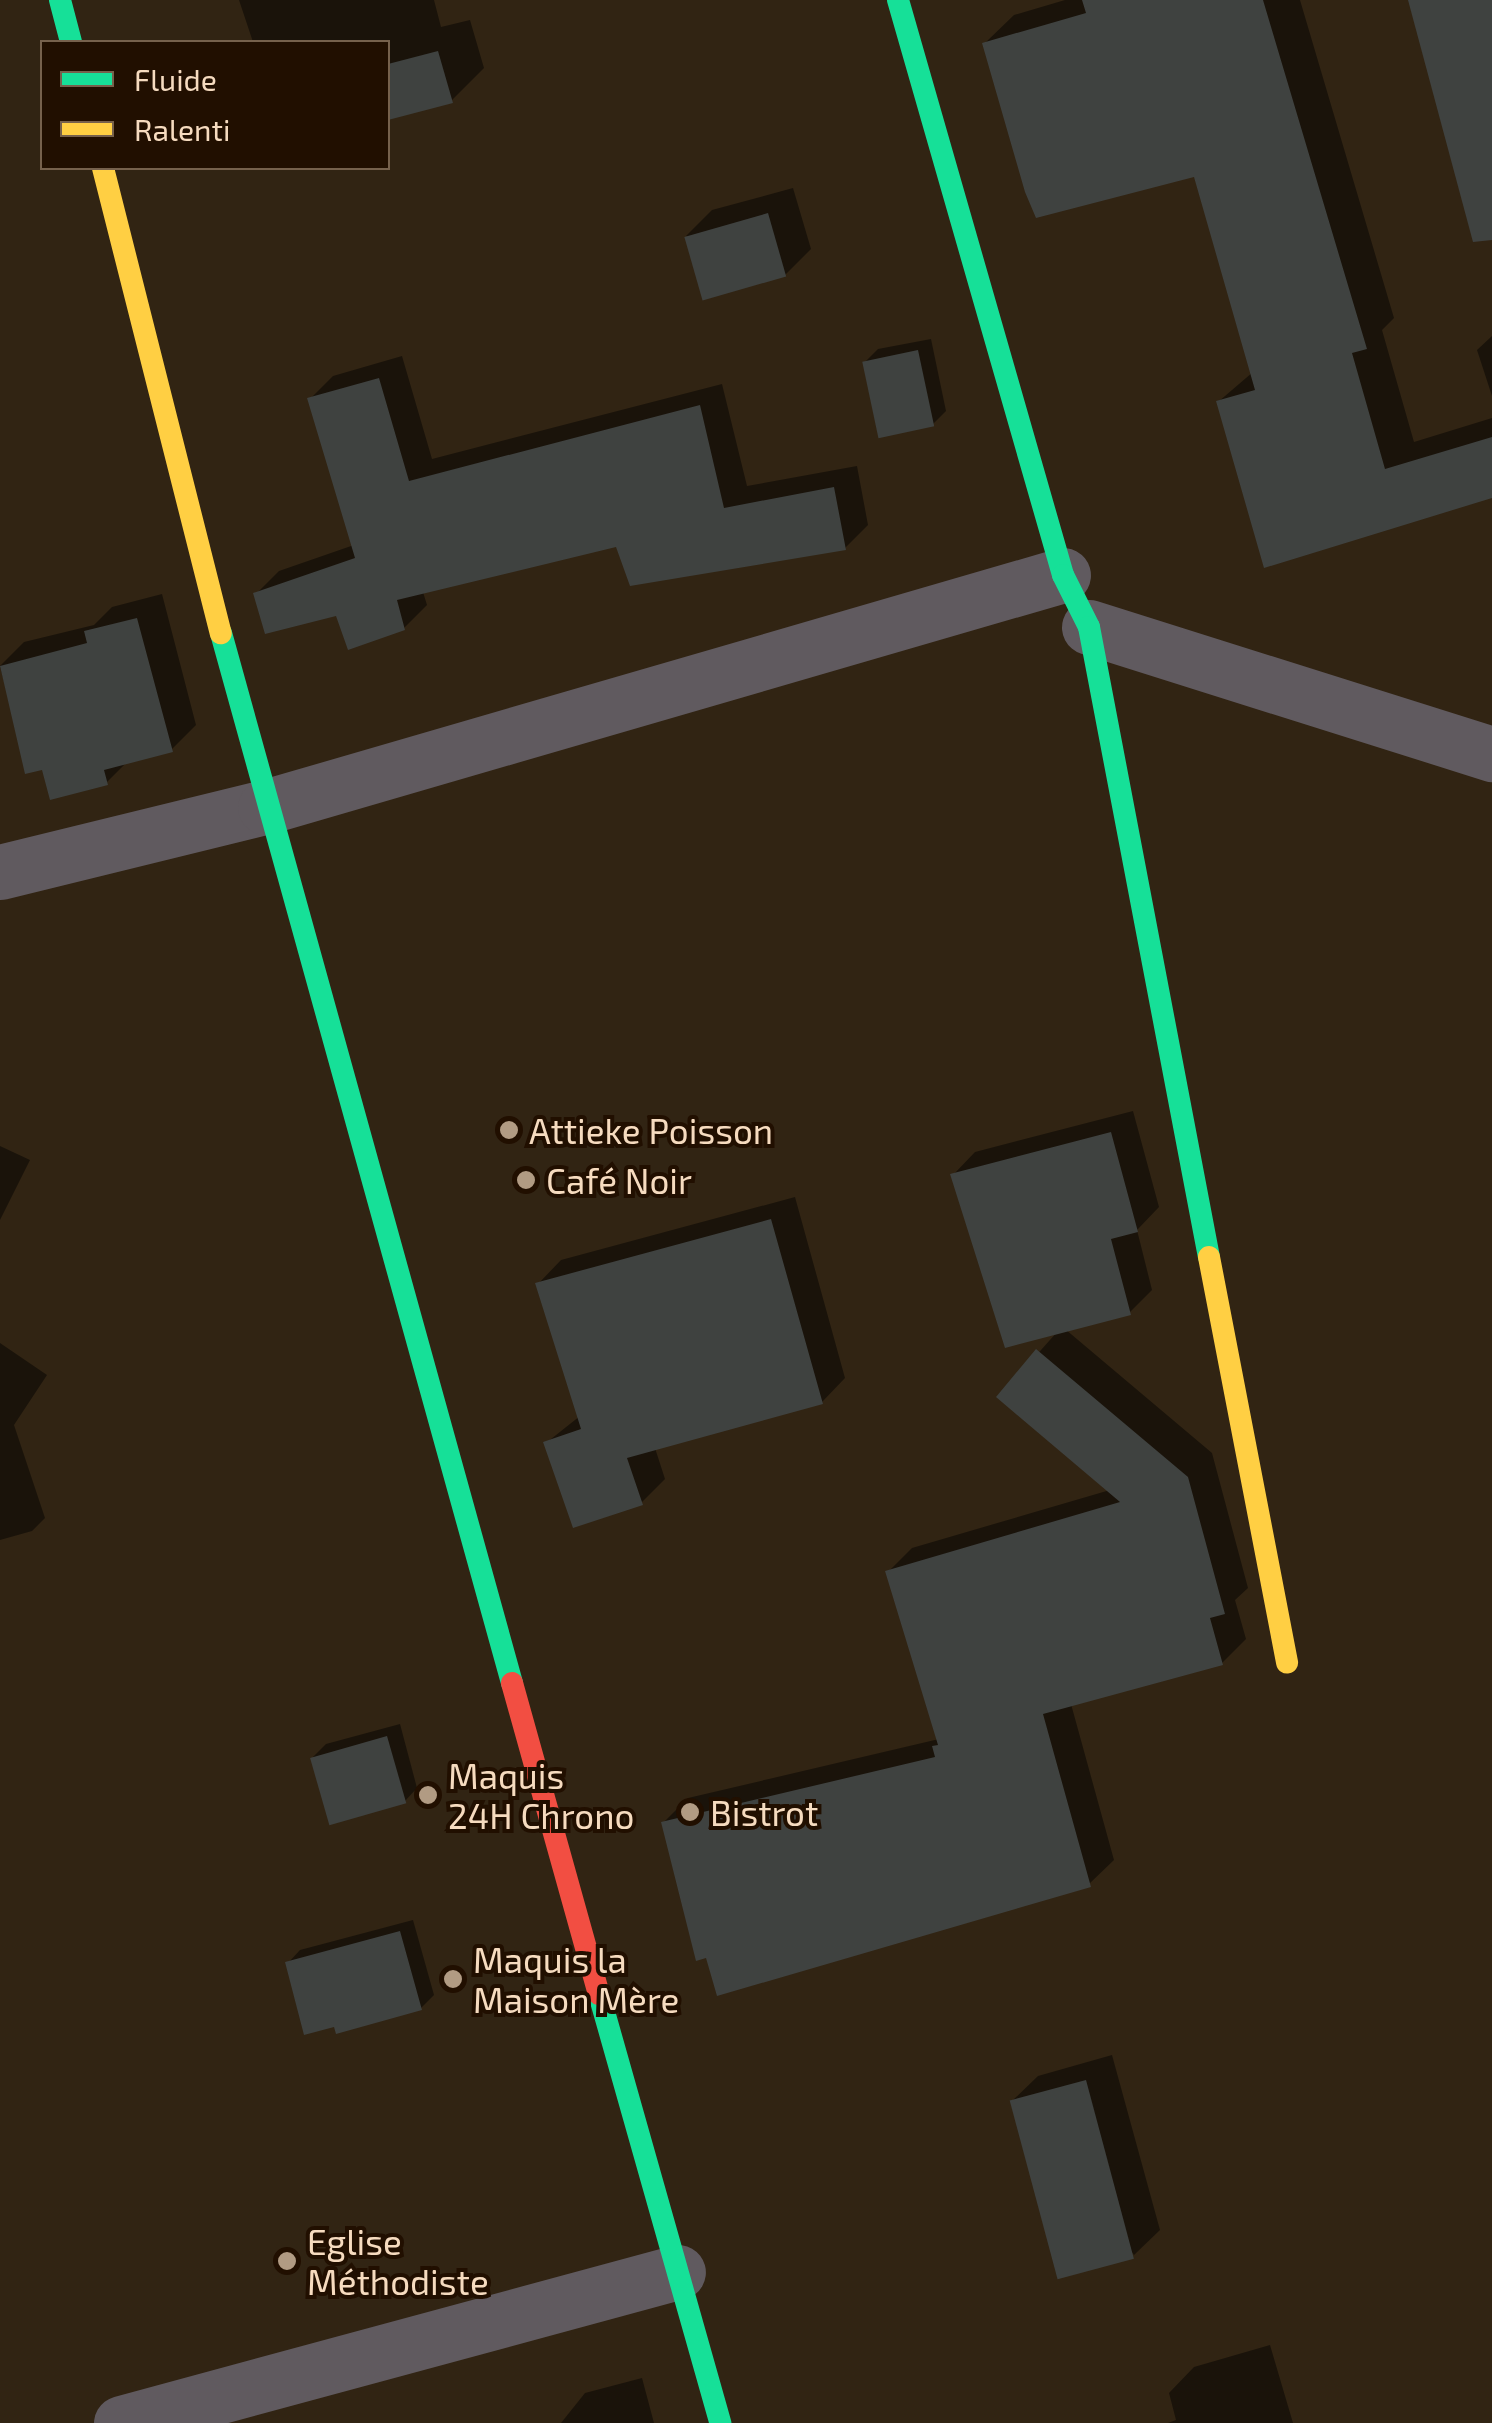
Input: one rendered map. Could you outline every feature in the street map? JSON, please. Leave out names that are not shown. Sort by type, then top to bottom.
[{"type":"street","points":[[60,0],[70,40]]},
{"type":"street","points":[[898,0],[1063,575],[1089,627],[1287,1663]]},
{"type":"street","points":[[104,170],[265,806],[720,2423]]},
{"type":"street","points":[[0,872],[265,806],[1063,575]]},
{"type":"street","points":[[1089,627],[1492,754]]},
{"type":"street","points":[[121,2423],[678,2272]]},
{"type":"building","points":[[1082,0],[1263,0],[1367,349],[1352,353],[1385,469],[1492,437],[1492,498],[1264,568],[1216,401],[1255,390],[1194,177],[1036,218],[1025,192],[982,43],[1086,13]]},
{"type":"building","points":[[1408,0],[1492,0],[1492,240],[1473,242]]},
{"type":"building","points":[[438,51],[453,103],[390,119],[390,63]]},
{"type":"building","points":[[768,213],[786,276],[703,300],[684,237]]},
{"type":"building","points":[[918,350],[934,426],[878,438],[862,362]]},
{"type":"building","points":[[379,378],[409,481],[700,405],[724,508],[834,487],[846,550],[630,586],[616,547],[397,600],[405,630],[348,650],[336,616],[265,634],[253,593],[355,558],[307,398]]},
{"type":"building","points":[[137,618],[173,752],[104,770],[108,785],[50,800],[42,770],[25,774],[0,666],[87,643],[84,631]]},
{"type":"building","points":[[1111,1132],[1138,1232],[1111,1239],[1131,1315],[1005,1348],[950,1174]]},
{"type":"building","points":[[771,1219],[823,1404],[627,1458],[643,1505],[573,1528],[543,1442],[581,1429],[535,1283]]},
{"type":"building","points":[[1036,1349],[1188,1477],[1225,1614],[1210,1618],[1223,1665],[1043,1714],[1091,1887],[717,1996],[706,1958],[696,1961],[661,1822],[935,1757],[932,1746],[938,1745],[885,1571],[1120,1502],[996,1397]]},
{"type":"building","points":[[387,1736],[406,1803],[329,1825],[310,1758]]},
{"type":"building","points":[[400,1931],[422,2010],[336,2034],[334,2027],[304,2035],[285,1962]]},
{"type":"building","points":[[1086,2080],[1134,2259],[1058,2279],[1010,2100]]},
{"type":"traffic: fast","points":[[60,0],[70,40]]},
{"type":"traffic: fast","points":[[898,0],[1063,575],[1089,627],[1209,1257]]},
{"type":"traffic: fast","points":[[221,633],[512,1683]]},
{"type":"traffic: fast","points":[[599,1994],[720,2423]]},
{"type":"traffic: slow","points":[[104,170],[221,633]]},
{"type":"traffic: slow","points":[[1209,1257],[1287,1663]]},
{"type":"traffic: jam","points":[[512,1683],[599,1994]]},
{"type":"place","name":"Attieke Poisson","points":[[509,1130]]},
{"type":"place","name":"Café Noir","points":[[526,1180]]},
{"type":"place","name":"Maquis 24H Chrono","points":[[428,1795]]},
{"type":"place","name":"Bistrot","points":[[690,1812]]},
{"type":"place","name":"Maquis la Maison Mère","points":[[453,1979]]},
{"type":"place","name":"Eglise Méthodiste","points":[[287,2261]]}]
